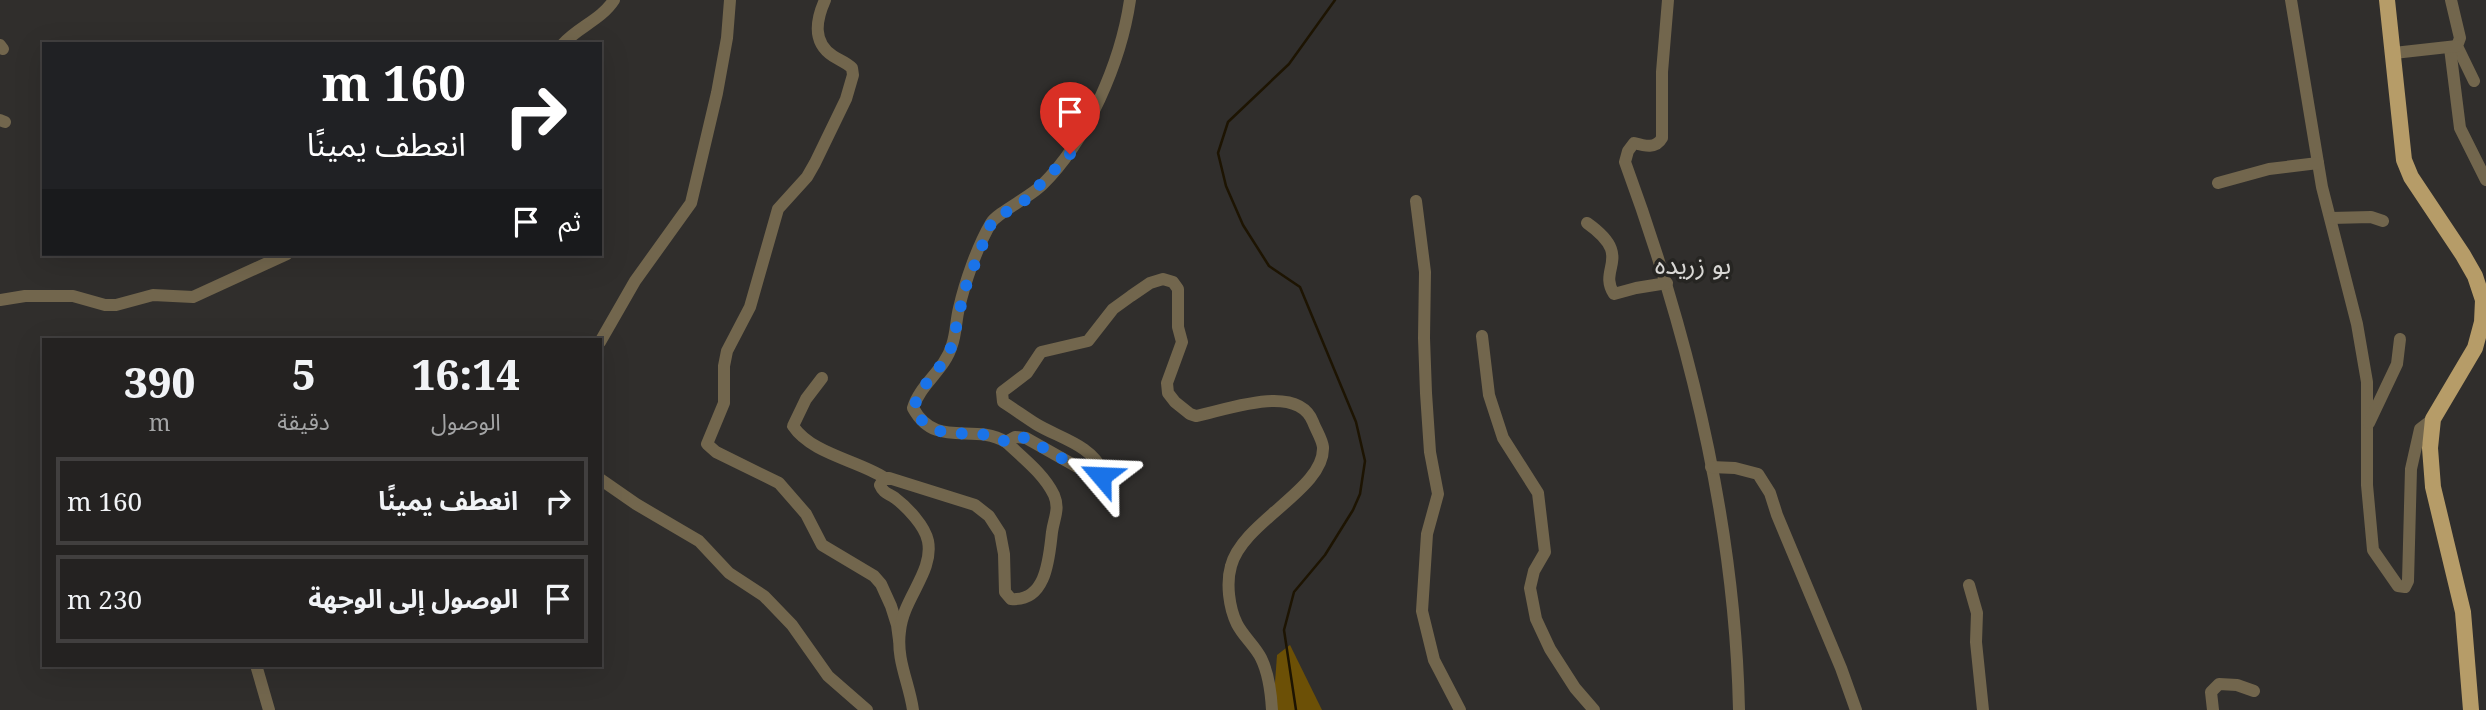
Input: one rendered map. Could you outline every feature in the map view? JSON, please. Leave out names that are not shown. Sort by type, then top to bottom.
[{"type":"main road","points":[[2387,0],[2404,160],[2411,177],[2469,265],[2484,303],[2475,348],[2432,419],[2430,448],[2433,486],[2463,612],[2471,710]]},
{"type":"street","points":[[565,42],[576,31],[601,15],[614,0]]},
{"type":"street","points":[[602,339],[635,281],[691,203],[717,93],[727,37],[730,0]]},
{"type":"street","points":[[825,0],[817,27],[820,42],[830,54],[852,68],[852,80],[846,99],[811,171],[778,209],[750,307],[727,351],[724,366],[724,403],[707,444],[728,458],[779,483],[806,514],[822,545],[874,576],[881,584],[897,625],[899,659],[914,710]]},
{"type":"street","points":[[822,378],[806,399],[793,426],[798,433],[815,446],[842,459],[868,467],[885,478],[975,505],[989,516],[1000,533],[1004,554],[1005,592],[1017,600],[1039,586],[1048,566],[1052,528],[1058,507],[1053,493],[1034,468],[995,435],[945,434],[920,421],[913,408],[922,389],[952,346],[964,291],[992,221],[1042,186],[1070,154],[1087,124],[1118,53],[1130,0]]},
{"type":"street","points":[[1668,0],[1662,72],[1662,138],[1658,144],[1649,146],[1634,143],[1625,162],[1667,283],[1702,422],[1728,566],[1739,710]]},
{"type":"street","points":[[2291,0],[2322,187],[2357,324],[2365,371],[2367,485],[2373,550],[2398,586],[2405,587],[2408,581],[2412,469],[2420,429],[2432,419]]},
{"type":"street","points":[[2451,0],[2460,38],[2453,47],[2460,128],[2486,180]]},
{"type":"street","points":[[2394,53],[2453,47]]},
{"type":"street","points":[[2453,47],[2474,81]]},
{"type":"street","points":[[2218,183],[2269,169],[2318,163]]},
{"type":"street","points":[[1416,201],[1425,272],[1424,338],[1430,452],[1438,494],[1427,534],[1422,611],[1434,660],[1460,710]]},
{"type":"street","points":[[2331,218],[2371,217],[2383,221]]},
{"type":"street","points":[[1587,222],[1608,241],[1614,252],[1609,279],[1614,294],[1667,283]]},
{"type":"street","points":[[0,300],[25,296],[73,296],[116,306],[153,295],[193,297],[283,256]]},
{"type":"street","points":[[1006,442],[1015,437],[1026,438],[1095,477],[1101,476],[1101,466],[1081,446],[1037,425],[1003,402],[1002,392],[1027,373],[1041,352],[1088,341],[1113,309],[1150,283],[1163,279],[1173,282],[1178,289],[1178,327],[1182,342],[1167,383],[1168,393],[1175,402],[1196,416],[1264,400],[1278,400],[1298,405],[1312,418],[1323,444],[1315,469],[1293,495],[1244,541],[1231,566],[1228,583],[1237,624],[1261,656],[1272,692],[1272,710]]},
{"type":"street","points":[[1482,336],[1489,395],[1503,438],[1538,493],[1545,552],[1534,571],[1530,588],[1536,619],[1549,649],[1575,688],[1594,710]]},
{"type":"street","points":[[2367,427],[2397,364],[2400,339]]},
{"type":"street","points":[[1710,467],[1735,468],[1758,474],[1770,493],[1856,710]]},
{"type":"street","points":[[885,478],[880,485],[881,489],[911,514],[928,539],[928,564],[907,604],[899,640]]},
{"type":"street","points":[[602,480],[699,541],[729,573],[764,596],[792,625],[828,677],[867,710]]},
{"type":"street","points":[[1969,585],[1977,613],[1976,642],[1983,710]]},
{"type":"street","points":[[257,667],[269,710]]},
{"type":"street","points":[[2213,710],[2211,692],[2219,684],[2237,685],[2254,691]]},
{"type":"shaded area","points":[[1290,645],[1322,710],[1273,710],[1277,655]]},
{"type":"waterway","points":[[1296,710],[1284,630],[1294,592],[1325,555],[1353,510],[1360,494],[1365,461],[1356,422],[1300,287],[1269,266],[1243,225],[1226,186],[1218,153],[1228,122],[1289,64],[1335,0]]},
{"type":"district","name":"بو زريده","points":[[1693,265]]},
{"type":"route","points":[[1070,154],[1042,186],[992,221],[964,291],[952,346],[916,398],[913,408],[920,421],[945,434],[995,435],[1006,442],[1015,437],[1026,438],[1095,477],[1101,476]]}]
